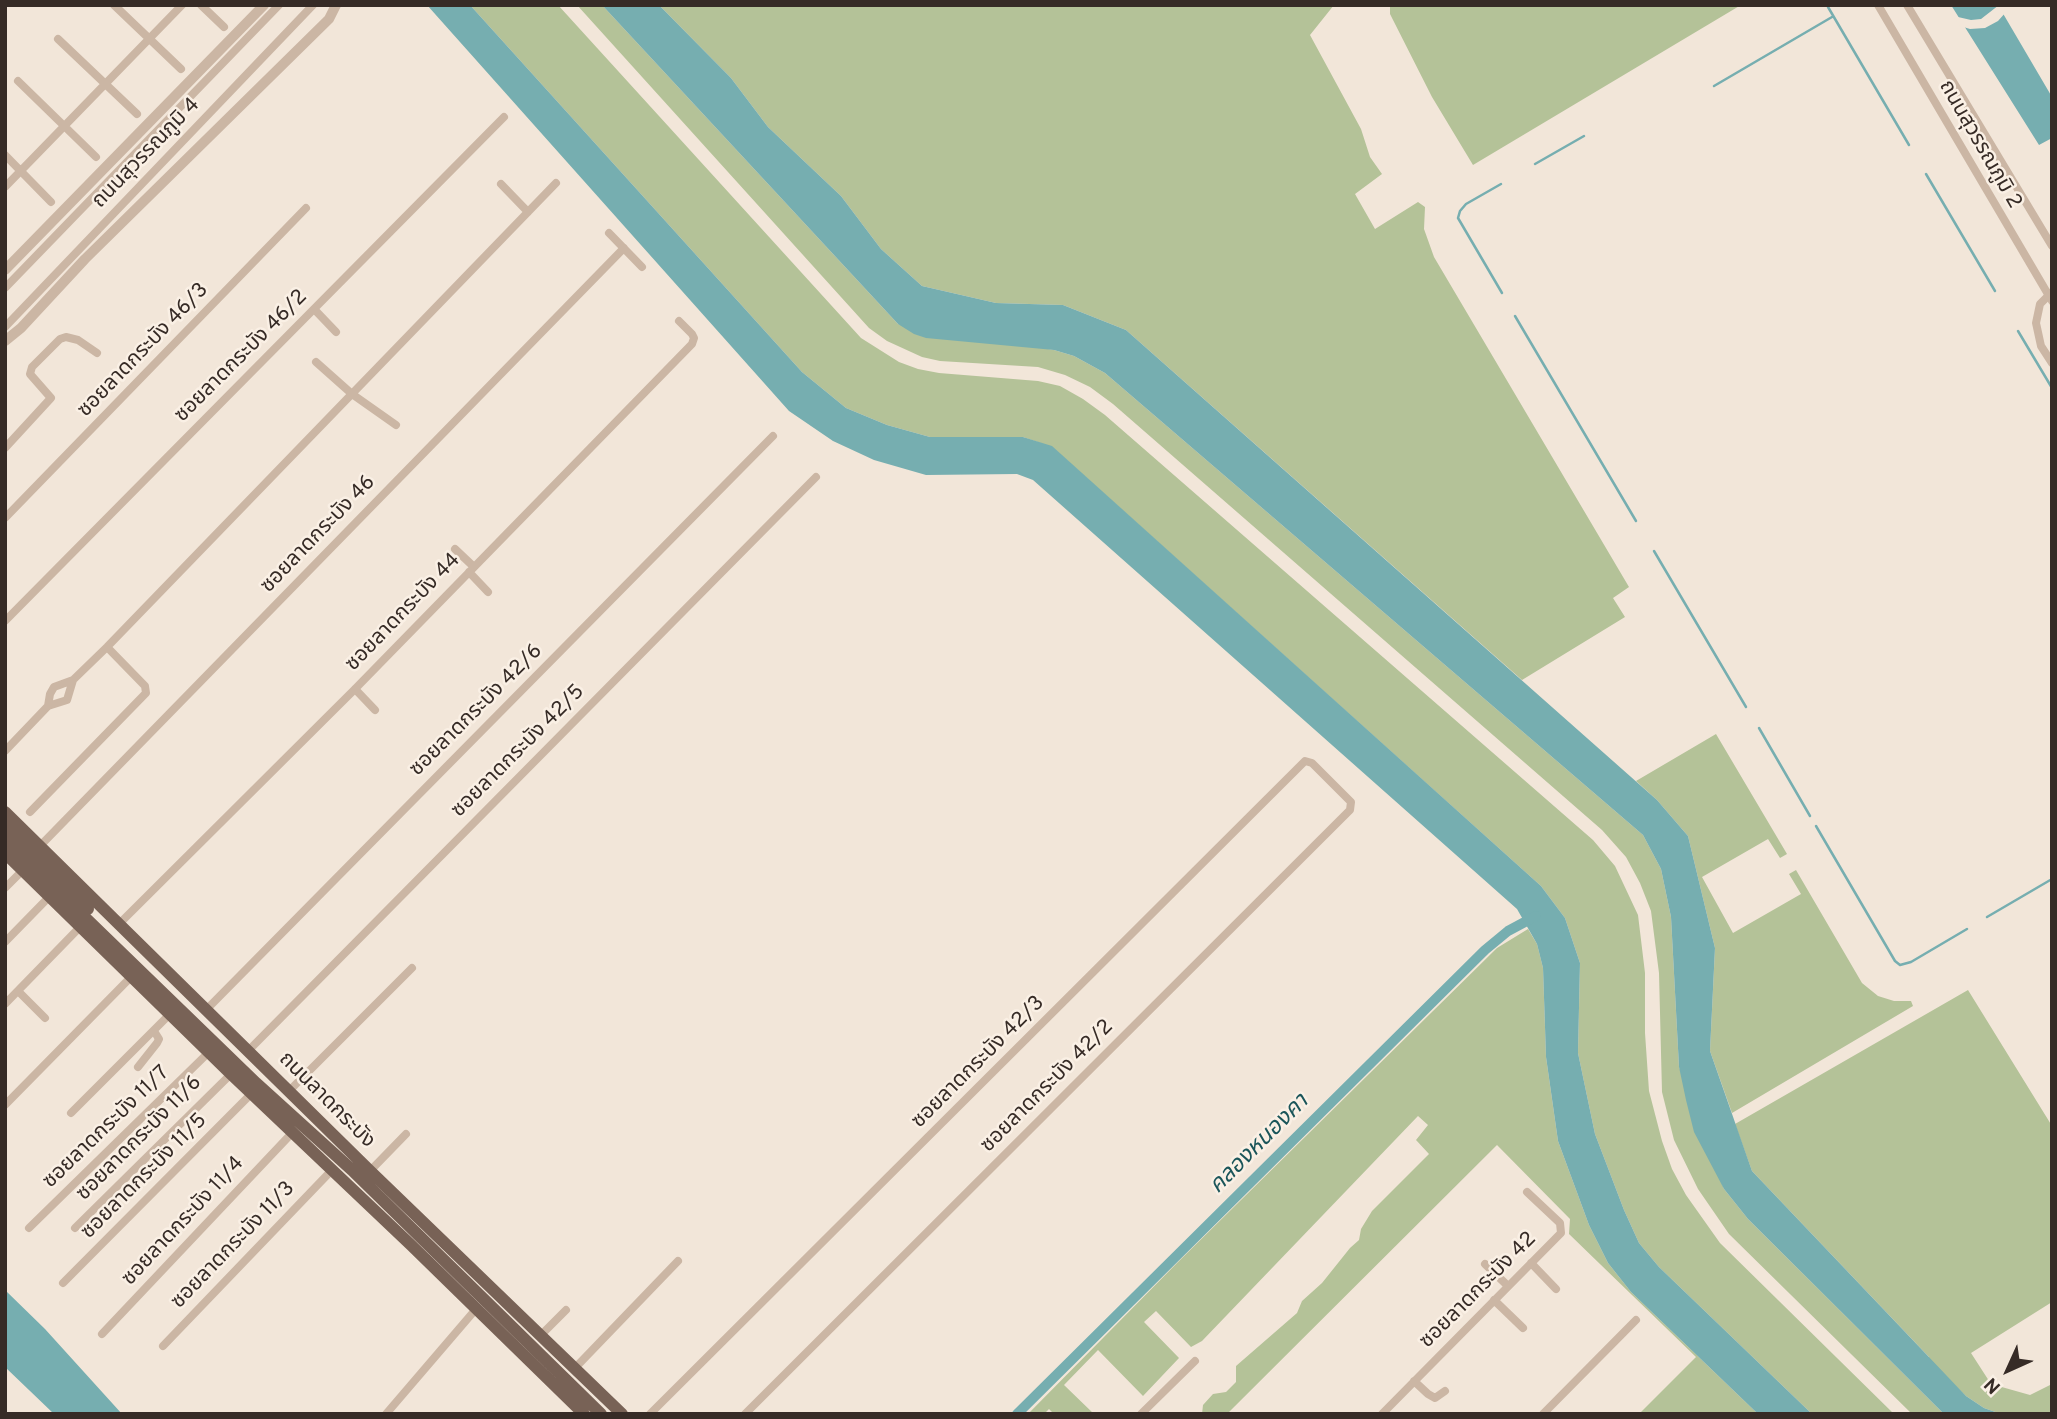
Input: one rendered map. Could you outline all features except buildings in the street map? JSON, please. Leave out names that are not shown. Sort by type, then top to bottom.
[{"type":"main road","name":"ถนนลาดกระบัง","points":[[5,812],[354,1156],[622,1414]]},
{"type":"main road","points":[[5,825],[273,1090],[323,1136],[354,1156]]},
{"type":"main road","points":[[5,840],[601,1414]]},
{"type":"main road","points":[[5,853],[208,1053],[477,1309],[576,1411]]},
{"type":"street","points":[[114,5],[181,69]]},
{"type":"street","points":[[5,187],[183,5]]},
{"type":"street","points":[[201,5],[224,27]]},
{"type":"street","points":[[5,270],[264,5]]},
{"type":"street","name":"ถนนสุวรรณภูมิ 4","points":[[5,288],[279,5]]},
{"type":"street","name":"ถนนสุวรรณภูมิ 4","points":[[5,327],[313,5]]},
{"type":"street","points":[[5,341],[22,328],[95,249],[329,19],[336,5]]},
{"type":"street","name":"ถนนสุวรรณภูมิ 2","points":[[1878,5],[2052,302]]},
{"type":"street","name":"ถนนสุวรรณภูมิ 2","points":[[1907,5],[2052,246]]},
{"type":"street","points":[[58,39],[137,114]]},
{"type":"street","points":[[18,81],[96,157]]},
{"type":"street","name":"ซอยลาดกระบัง 46/2","points":[[5,621],[504,117]]},
{"type":"street","points":[[5,155],[51,202]]},
{"type":"street","points":[[48,706],[54,687],[73,680],[107,647],[556,183]]},
{"type":"street","points":[[500,184],[528,212]]},
{"type":"street","name":"ซอยลาดกระบัง 46/3","points":[[5,518],[306,208]]},
{"type":"street","points":[[609,233],[642,267]]},
{"type":"street","name":"ซอยลาดกระบัง 46","points":[[39,847],[624,248]]},
{"type":"street","points":[[2052,292],[2040,304],[2036,323],[2041,346],[2052,363]]},
{"type":"street","points":[[314,309],[336,332]]},
{"type":"street","name":"ซอยลาดกระบัง 44","points":[[118,925],[355,689],[692,344],[692,334],[679,321]]},
{"type":"street","points":[[5,448],[50,402],[50,396],[30,374],[32,367],[60,339],[66,337],[78,340],[97,353]]},
{"type":"street","points":[[316,362],[352,394],[397,425]]},
{"type":"street","name":"ซอยลาดกระบัง 42/6","points":[[206,1010],[773,436]]},
{"type":"street","name":"ซอยลาดกระบัง 42/5","points":[[248,1051],[816,477]]},
{"type":"street","points":[[455,549],[488,592]]},
{"type":"street","points":[[30,812],[146,692],[145,686],[107,647]]},
{"type":"street","points":[[5,751],[48,706],[67,700],[73,680]]},
{"type":"street","points":[[355,689],[375,710]]},
{"type":"street","name":"ซอยลาดกระบัง 42/3","points":[[650,1414],[1305,761],[1312,763],[1331,783]]},
{"type":"street","name":"ซอยลาดกระบัง 42/2","points":[[745,1414],[1350,810],[1351,802],[1331,783]]},
{"type":"street","points":[[5,888],[23,870]]},
{"type":"street","points":[[5,942],[49,897]]},
{"type":"street","points":[[5,1004],[80,927]]},
{"type":"street","points":[[289,1091],[412,968]]},
{"type":"street","points":[[5,1105],[131,977]]},
{"type":"street","points":[[18,991],[46,1018]]},
{"type":"street","points":[[71,1113],[169,1015]]},
{"type":"street","points":[[138,1067],[157,1043],[159,1038],[154,1031]]},
{"type":"street","name":"ซอยลาดกระบัง 11/7","points":[[29,1228],[208,1053]]},
{"type":"street","name":"ซอยลาดกระบัง 11/6","points":[[75,1228],[231,1074]]},
{"type":"street","name":"ซอยลาดกระบัง 11/5","points":[[63,1283],[251,1094]]},
{"type":"street","name":"ซอยลาดกระบัง 11/4","points":[[102,1334],[292,1133]]},
{"type":"street","points":[[370,1171],[406,1134]]},
{"type":"street","name":"ซอยลาดกระบัง 11/3","points":[[163,1346],[331,1171]]},
{"type":"street","name":"ซอยลาดกระบัง 42","points":[[1381,1414],[1562,1230],[1560,1223],[1527,1192]]},
{"type":"street","points":[[575,1368],[678,1261]]},
{"type":"street","points":[[1531,1263],[1556,1289]]},
{"type":"street","points":[[1485,1264],[1508,1286]]},
{"type":"street","points":[[1494,1300],[1522,1328]]},
{"type":"street","points":[[386,1414],[477,1309]]},
{"type":"street","points":[[541,1335],[566,1310]]},
{"type":"street","points":[[1543,1414],[1636,1320]]},
{"type":"street","points":[[1141,1414],[1195,1361]]},
{"type":"street","points":[[1414,1381],[1435,1398],[1445,1391]]},
{"type":"green space","points":[[470,5],[558,5],[861,338],[899,362],[918,369],[1038,381],[1060,386],[1083,399],[1105,415],[1593,840],[1615,866],[1638,915],[1645,973],[1649,1091],[1672,1169],[1686,1195],[1720,1243],[1894,1414],[1812,1414],[1659,1267],[1639,1243],[1595,1134],[1578,1053],[1580,963],[1565,918],[1541,886],[1052,447],[1023,437],[930,437],[887,425],[846,408],[802,372]]},
{"type":"green space","points":[[577,5],[602,5],[898,324],[1054,350],[1074,356],[1105,373],[1643,835],[1661,869],[1671,917],[1679,1067],[1724,1189],[1748,1219],[1944,1414],[1912,1414],[1729,1234],[1698,1189],[1674,1140],[1662,1092],[1659,973],[1651,911],[1626,857],[1602,830],[1113,404],[1090,387],[1065,375],[1038,367],[940,361],[922,357],[887,341],[869,328]]},
{"type":"green space","points":[[659,5],[1334,5],[1310,35],[1361,129],[1370,157],[1382,174],[1355,194],[1375,229],[1418,202],[1425,207],[1424,229],[1434,257],[1629,587],[1613,598],[1625,617],[1522,680],[1126,330],[1063,305],[996,303],[922,286],[881,249],[841,196],[768,127],[731,78]]},
{"type":"green space","points":[[1390,5],[1741,5],[1473,165],[1432,97],[1390,14]]},
{"type":"green space","points":[[1716,734],[1787,854],[1780,858],[1768,839],[1702,877],[1733,933],[1801,894],[1789,874],[1796,870],[1862,983],[1878,996],[1894,1001],[1911,1001],[1913,1006],[1732,1113],[1710,1051],[1715,948],[1688,836],[1657,800],[1636,781]]},
{"type":"green space","points":[[1528,929],[1537,944],[1543,968],[1546,1057],[1558,1141],[1589,1225],[1608,1263],[1631,1292],[1758,1414],[1639,1414],[1696,1357],[1569,1234],[1570,1219],[1497,1145],[1227,1414],[1202,1414],[1203,1405],[1213,1394],[1226,1392],[1236,1382],[1236,1366],[1297,1313],[1302,1301],[1322,1283],[1359,1240],[1361,1229],[1372,1211],[1429,1154],[1416,1140],[1428,1125],[1418,1116],[1202,1341],[1191,1347],[1156,1311],[1144,1322],[1179,1358],[1143,1396],[1098,1350],[1064,1385],[1094,1414],[1054,1414],[1049,1409],[1044,1414],[1028,1414],[1497,948]]},
{"type":"green space","points":[[1968,990],[2052,1126],[2052,1302],[1971,1353],[1991,1384],[2030,1395],[2052,1384],[2052,1414],[2001,1414],[1984,1408],[1966,1396],[1927,1359],[1929,1357],[1752,1171],[1735,1124]]},
{"type":"water","points":[[427,5],[470,5],[802,372],[846,408],[887,425],[930,437],[1023,437],[1052,446],[1541,886],[1565,918],[1580,963],[1578,1053],[1595,1134],[1639,1243],[1659,1267],[1812,1414],[1758,1414],[1631,1292],[1608,1263],[1589,1225],[1558,1141],[1546,1057],[1543,968],[1537,944],[1517,909],[1033,480],[1017,474],[926,475],[874,460],[833,441],[789,411]]},
{"type":"water","points":[[602,5],[659,5],[731,78],[768,127],[841,196],[881,249],[922,286],[996,303],[1063,305],[1126,330],[1657,800],[1688,836],[1715,948],[1710,1051],[1752,1171],[1966,1396],[1984,1408],[2001,1414],[1944,1414],[1748,1219],[1724,1189],[1694,1132],[1686,1100],[1679,1067],[1671,917],[1661,869],[1643,835],[1105,373],[1074,356],[1054,350],[926,338],[898,324]]},
{"type":"water","points":[[1951,5],[1998,5],[2052,97],[2052,138],[2039,145]]},
{"type":"water","points":[[5,1290],[45,1329],[122,1414],[54,1414],[5,1367]]},
{"type":"pier","points":[[1999,5],[2006,12],[1998,21],[1985,28],[1970,29],[1960,26],[1950,12],[1971,20],[1981,19]]},
{"type":"waterway","points":[[1828,7],[1909,145]]},
{"type":"waterway","points":[[1714,86],[1832,17]]},
{"type":"waterway","points":[[1535,164],[1584,136]]},
{"type":"waterway","points":[[1926,174],[1995,291]]},
{"type":"waterway","points":[[1501,184],[1466,204],[1458,218],[1502,293]]},
{"type":"waterway","points":[[1515,316],[1636,521]]},
{"type":"waterway","points":[[2018,331],[2052,388]]},
{"type":"waterway","points":[[1654,551],[1746,707]]},
{"type":"waterway","points":[[1759,728],[1810,816]]},
{"type":"waterway","points":[[1816,826],[1895,961],[1900,965],[1911,962],[1967,929]]},
{"type":"waterway","points":[[1987,917],[2052,879]]},
{"type":"waterway","name":"คลองหนองคา","points":[[1017,1414],[1485,950],[1508,931],[1536,916]]}]
